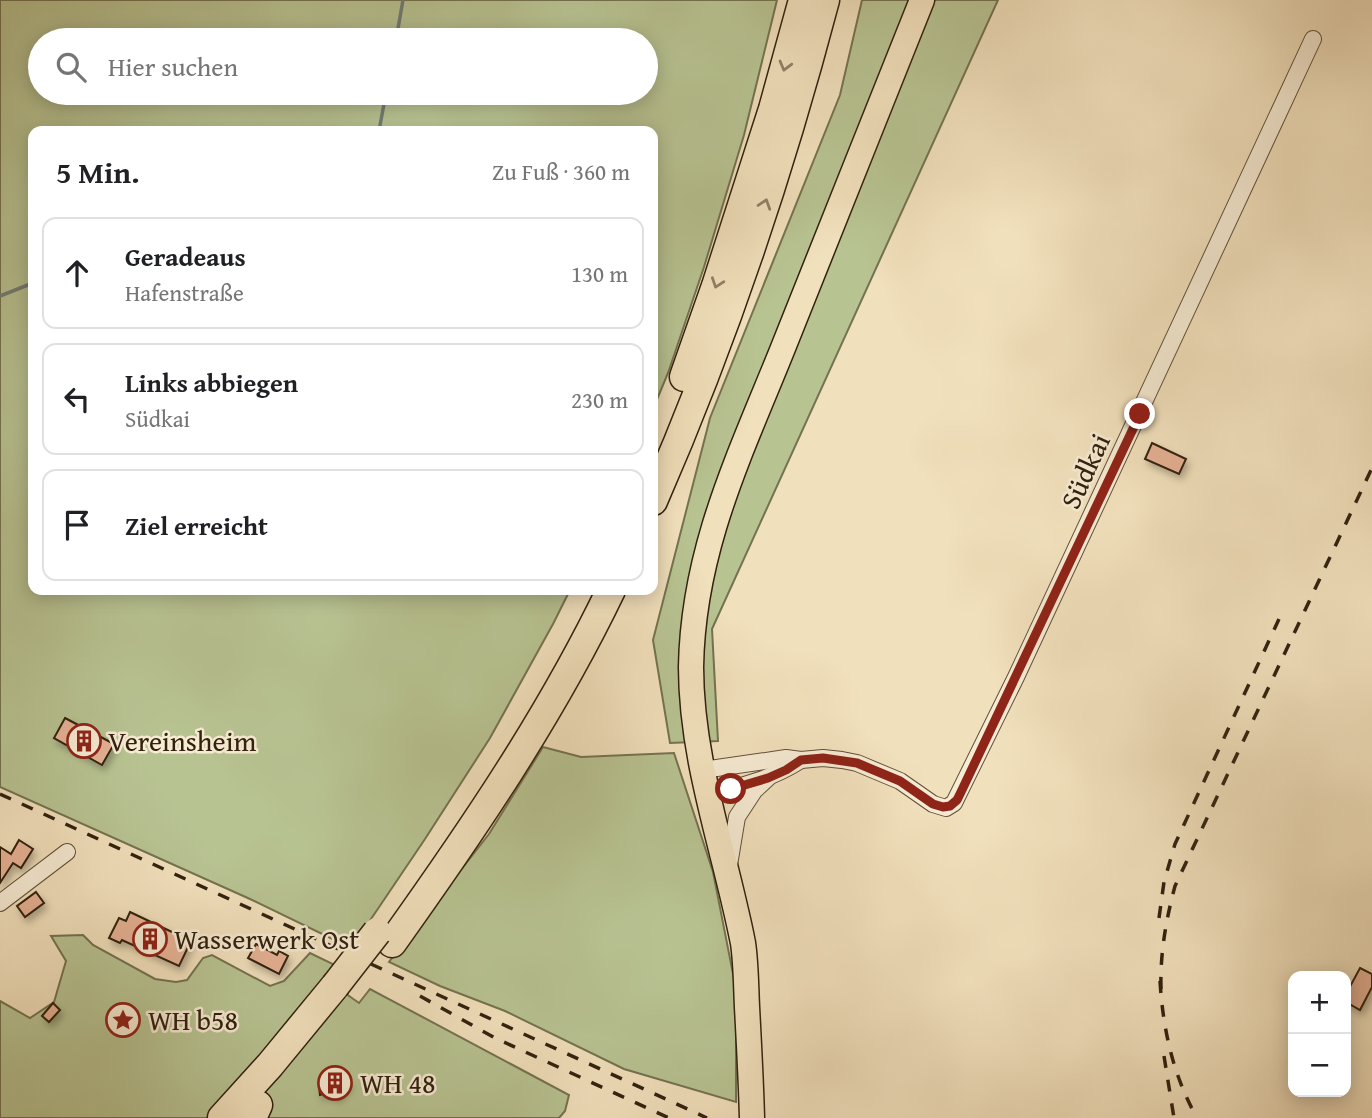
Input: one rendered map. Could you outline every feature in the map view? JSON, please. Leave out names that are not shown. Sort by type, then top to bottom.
[{"type":"highway","points":[[658,441],[692,356],[725,260],[773,109],[803,0]]},
{"type":"highway","points":[[658,489],[682,434],[736,290],[777,167],[825,0]]},
{"type":"highway","points":[[384,938],[430,858],[476,790],[545,675],[588,595]]},
{"type":"highway","points":[[252,1114],[303,1055],[343,991],[384,938],[441,875],[567,673],[608,595]]},
{"type":"highway","points":[[222,1118],[343,991]]},
{"type":"main road","points":[[751,1118],[745,957],[694,725],[691,665],[693,619],[709,543],[736,460],[922,0]]},
{"type":"street","name":"Südkai","points":[[801,760],[823,758],[857,763],[900,781],[933,804],[950,806],[957,800],[1017,677],[1313,39]]},
{"type":"street","points":[[703,769],[786,758],[801,760]]},
{"type":"street","points":[[708,794],[768,778],[801,760]]},
{"type":"street","points":[[727,870],[737,817],[754,791],[768,778]]},
{"type":"street","points":[[0,903],[67,852]]},
{"type":"green space","points":[[0,0],[777,0],[744,135],[704,267],[658,397],[658,126],[28,126],[28,595],[568,595],[490,738],[367,925],[349,947],[250,899],[0,787]]},
{"type":"green space","points":[[862,0],[998,0],[712,629],[718,741],[670,743],[653,640],[710,418],[840,95]]},
{"type":"green space","points":[[543,747],[581,757],[674,753],[713,872],[736,989],[736,1102],[624,1069],[505,1011],[440,986],[389,962],[489,834]]},
{"type":"green space","points":[[83,935],[93,945],[155,979],[176,982],[187,980],[203,958],[212,955],[270,986],[284,981],[310,953],[339,967],[328,981],[359,1003],[370,989],[569,1095],[565,1111],[559,1118],[0,1118],[0,1001],[30,1018],[54,1002],[66,961],[51,936]]},
{"type":"building","points":[[1152,443],[1186,459],[1179,474],[1145,459]]},
{"type":"building","name":"Vereinsheim","points":[[65,718],[114,744],[102,765],[54,738]]},
{"type":"building","points":[[19,840],[33,849],[21,868],[13,863],[0,883],[0,847],[11,854]]},
{"type":"building","points":[[36,892],[44,903],[25,917],[17,906]]},
{"type":"building","name":"Wasserwerk Ost","points":[[130,912],[191,941],[179,966],[122,940],[120,943],[109,938],[119,918],[126,921]]},
{"type":"building","points":[[256,944],[277,955],[279,951],[288,956],[279,974],[248,958]]},
{"type":"building","points":[[1360,968],[1372,974],[1372,987],[1360,1010],[1351,1005],[1351,985]]},
{"type":"building","points":[[53,1003],[60,1010],[49,1022],[42,1016]]},
{"type":"building","name":"WH 48","points":[[332,1069],[349,1083],[338,1097],[326,1093],[320,1095],[319,1086]]},
{"type":"waterway","points":[[398,28],[403,0]]},
{"type":"waterway","points":[[380,126],[384,105]]},
{"type":"waterway","points":[[0,296],[28,285]]},
{"type":"railway","points":[[1161,989],[1164,937],[1175,886],[1372,468]]},
{"type":"railway","points":[[1159,918],[1164,882],[1175,844],[1279,619]]},
{"type":"railway","points":[[0,794],[707,1118]]},
{"type":"railway","points":[[1160,981],[1171,1052],[1197,1118]]},
{"type":"railway","points":[[420,996],[495,1038],[669,1118]]},
{"type":"railway","points":[[1164,1056],[1174,1118]]},
{"type":"place","name":"Vereinsheim","points":[[84,741]]},
{"type":"place","name":"Wasserwerk Ost","points":[[150,939]]},
{"type":"place","name":"WH b58","points":[[123,1020]]},
{"type":"place","name":"WH 48","points":[[335,1083]]},
{"type":"route","points":[[731,789],[768,778],[801,760],[823,758],[857,763],[900,781],[933,804],[946,808],[957,800],[1140,414]]}]
